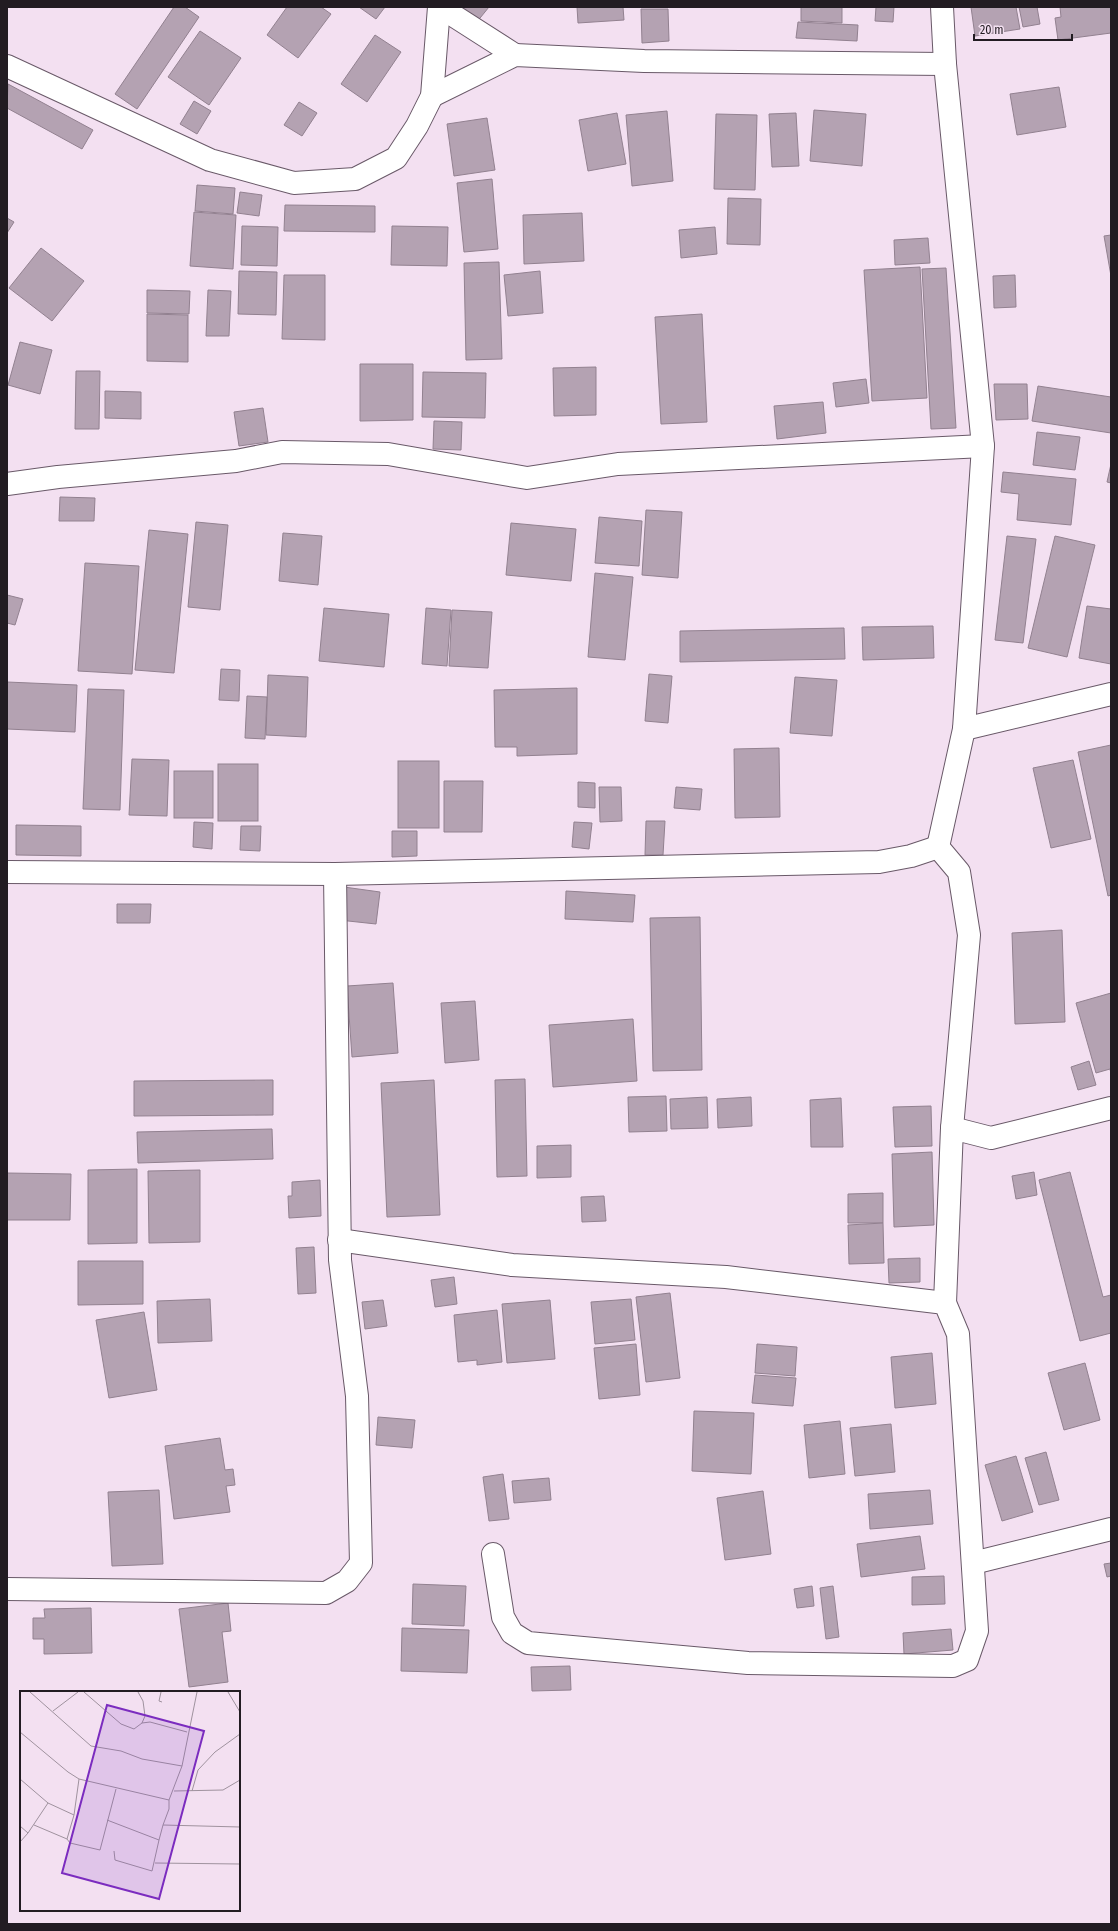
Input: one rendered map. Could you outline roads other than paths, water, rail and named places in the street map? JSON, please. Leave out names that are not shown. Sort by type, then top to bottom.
[{"type":"street","points":[[7,66],[210,160],[294,183],[355,179],[396,158],[417,126],[432,96],[440,7],[514,55]]},
{"type":"street","points":[[938,846],[964,729],[983,446],[945,64],[942,7]]},
{"type":"street","points":[[432,96],[514,55],[644,61],[945,64]]},
{"type":"street","points":[[7,484],[58,477],[236,461],[282,452],[388,454],[527,478],[618,464],[983,446]]},
{"type":"street","points":[[964,729],[1111,694]]},
{"type":"street","points":[[7,872],[335,874],[879,862],[911,856],[938,846]]},
{"type":"street","points":[[493,1554],[503,1616],[512,1633],[528,1643],[748,1663],[953,1666],[967,1660],[976,1631],[973,1563],[958,1334],[945,1303],[952,1128],[969,935],[959,872],[938,846]]},
{"type":"street","points":[[7,1589],[326,1593],[347,1581],[361,1563],[356,1396],[339,1240],[335,874]]},
{"type":"street","points":[[952,1128],[991,1138],[1111,1108]]},
{"type":"street","points":[[339,1240],[512,1264],[726,1277],[945,1303]]},
{"type":"street","points":[[973,1563],[1111,1530]]}]
